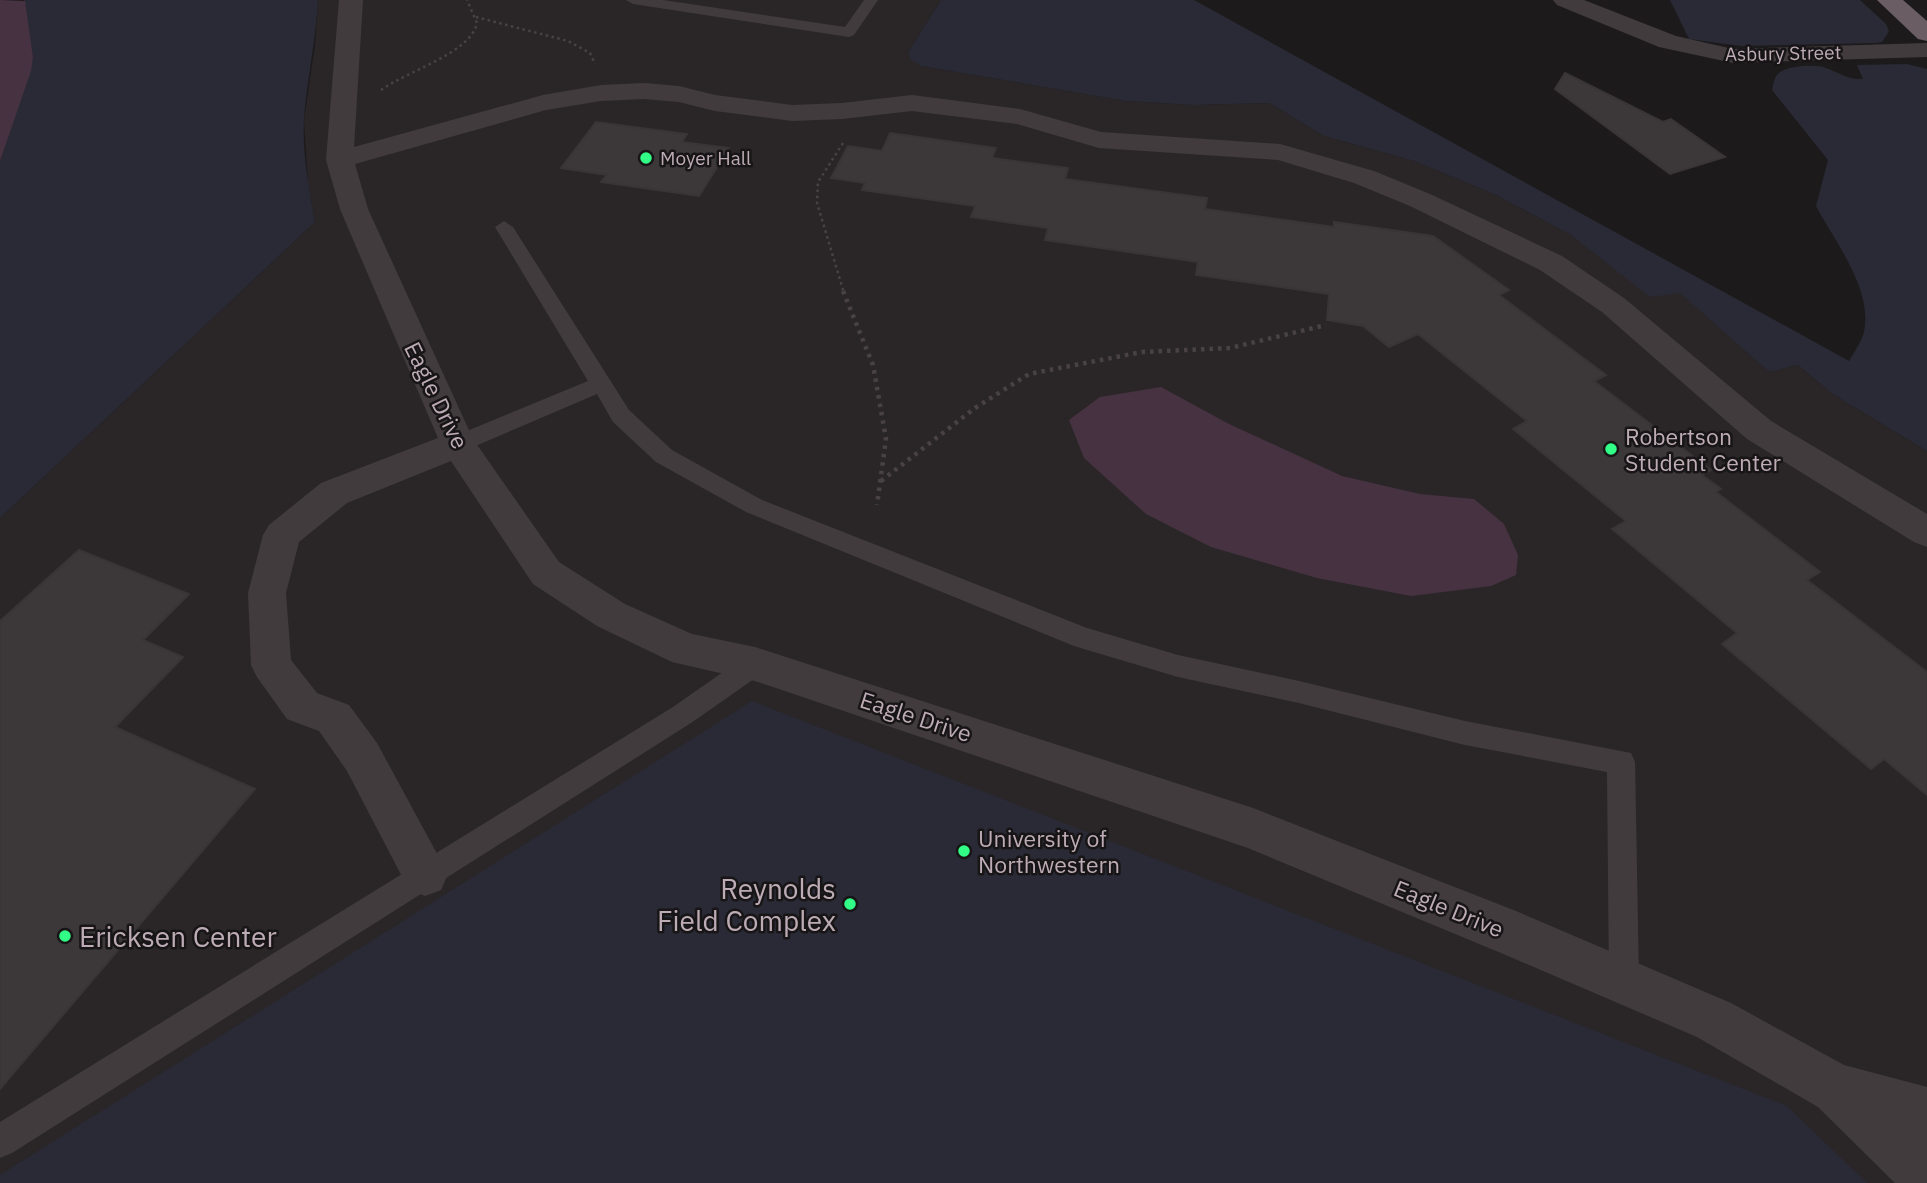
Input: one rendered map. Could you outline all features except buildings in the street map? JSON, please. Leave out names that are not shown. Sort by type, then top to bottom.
[{"type":"highway","points":[[1889,0],[1927,34]]},
{"type":"street","name":"Asbury Street","points":[[1565,0],[1656,39],[1733,56],[1927,50]]},
{"type":"street","name":"Eagle Drive","points":[[362,2],[350,31],[342,102],[340,160],[354,209],[457,444],[546,573],[611,615],[686,650],[755,664],[1252,829],[1516,935],[1714,1020],[1835,1088],[1927,1113]]},
{"type":"street","points":[[340,160],[543,103],[601,93],[644,92],[679,94],[715,103],[792,113],[842,111],[912,103],[960,107],[1020,117],[1099,140],[1280,152],[1364,177],[1420,200],[1551,263],[1612,305],[1759,430],[1927,532]]},
{"type":"street","points":[[425,873],[362,757],[334,718],[302,706],[271,665],[267,593],[282,535],[334,493],[457,444]]},
{"type":"street","name":"Eagle Drive","points":[[1835,1088],[1927,1177]]},
{"type":"lane","points":[[633,0],[849,32],[871,0]]},
{"type":"lane","points":[[504,227],[621,416],[664,456],[754,506],[1083,638],[1178,666],[1299,692],[1465,733],[1621,762],[1624,981]]},
{"type":"lane","points":[[457,444],[601,384]]},
{"type":"lane","points":[[0,1141],[425,873],[682,715],[755,664]]},
{"type":"path","points":[[379,92],[398,77],[447,55],[472,35],[477,25],[476,17],[467,0]]},
{"type":"path","points":[[476,17],[568,41],[590,53],[598,73]]},
{"type":"path","points":[[846,138],[818,182],[817,203],[846,302],[873,365],[886,439],[877,505]]},
{"type":"path","points":[[881,481],[975,408],[1029,374],[1142,352],[1230,348],[1326,325]]},
{"type":"shaded area","points":[[0,0],[25,1],[33,57],[31,71],[0,161]]},
{"type":"shaded area","points":[[24,0],[318,0],[304,132],[315,222],[0,518],[0,161],[33,57]]},
{"type":"shaded area","name":"University of Northwestern","points":[[318,0],[941,0],[908,52],[921,66],[1126,101],[1193,105],[1269,103],[1324,136],[1414,161],[1494,194],[1571,235],[1606,261],[1680,292],[1769,372],[1798,365],[1831,393],[1927,451],[1927,1183],[0,1183],[0,518],[315,222],[308,184],[304,120],[315,45]]},
{"type":"shaded area","points":[[941,0],[1194,0],[1849,361],[1863,335],[1865,316],[1863,299],[1851,266],[1816,206],[1828,160],[1772,90],[1774,82],[1782,71],[1804,66],[1822,67],[1858,79],[1863,79],[1857,65],[1907,64],[1927,69],[1927,451],[1831,393],[1798,365],[1769,372],[1680,293],[1650,297],[1571,235],[1494,194],[1414,161],[1324,136],[1269,103],[1193,105],[1126,101],[921,66],[911,60],[908,52]]},
{"type":"shaded area","points":[[1670,0],[1860,0],[1886,24],[1889,31],[1882,42],[1876,43],[1741,46],[1689,39]]},
{"type":"shaded area","points":[[1161,387],[1229,424],[1342,476],[1420,494],[1474,499],[1504,524],[1518,555],[1516,575],[1491,586],[1411,596],[1317,578],[1211,547],[1146,514],[1084,458],[1069,420],[1100,397]]},
{"type":"shaded area","name":"Reynolds Field Complex","points":[[752,701],[1787,1106],[1867,1183],[0,1183],[0,1175]]},
{"type":"place","name":"Moyer Hall","points":[[646,158]]},
{"type":"place","name":"Robertson Student Center","points":[[1611,449]]},
{"type":"place","name":"University of Northwestern","points":[[964,851]]},
{"type":"place","name":"Reynolds Field Complex","points":[[850,904]]},
{"type":"place","name":"Ericksen Center","points":[[65,936]]}]
